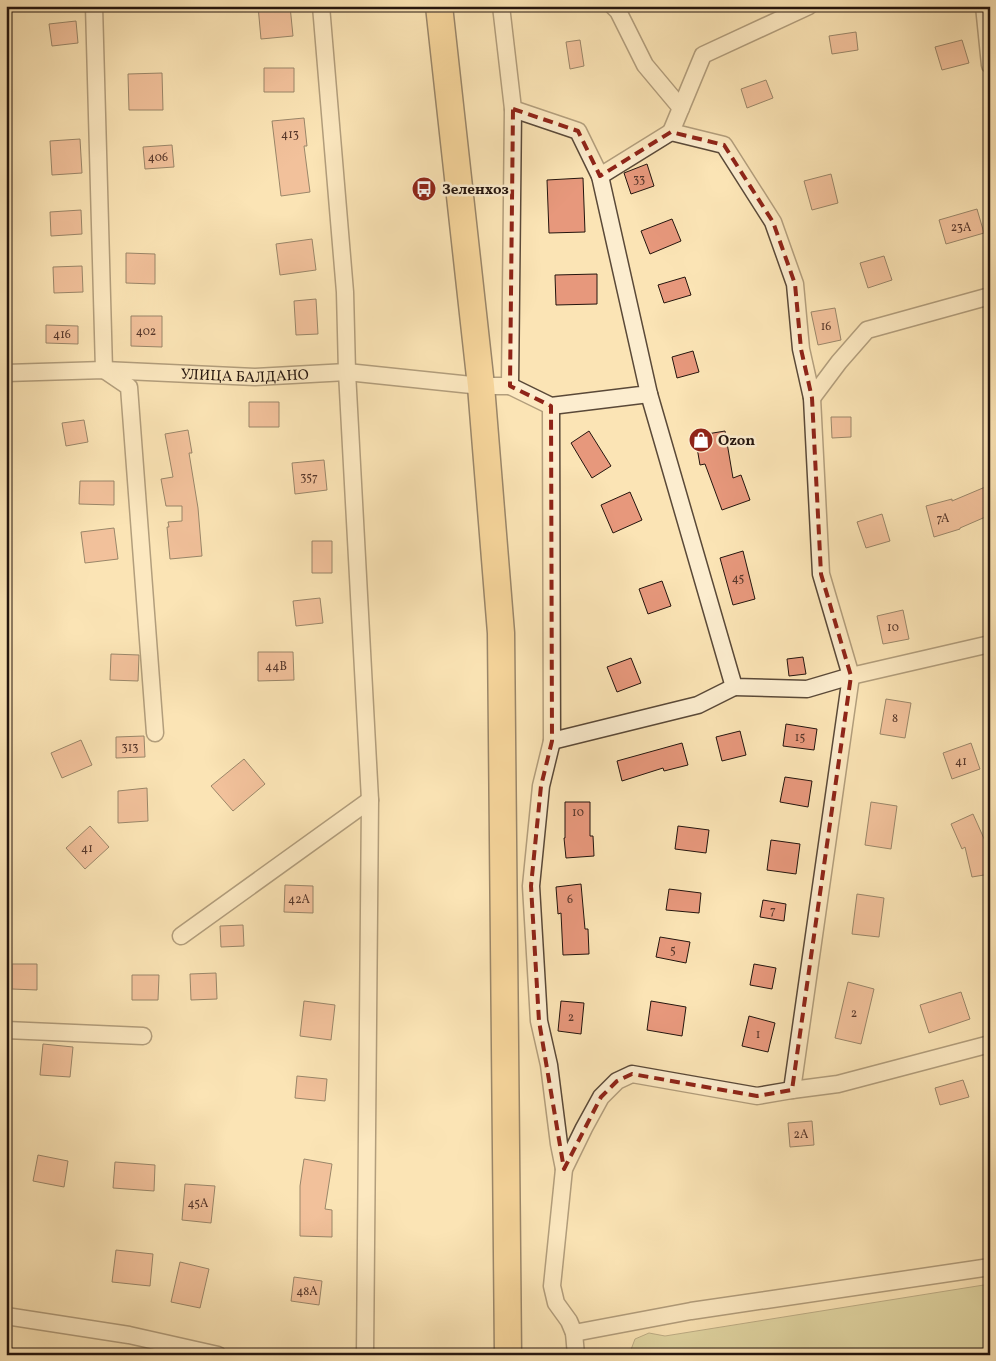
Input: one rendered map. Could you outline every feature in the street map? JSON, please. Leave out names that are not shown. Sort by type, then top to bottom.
[{"type":"main road","points":[[439,6],[481,386],[501,633],[508,1355]]},
{"type":"street","points":[[94,6],[104,370],[129,387],[155,733]]},
{"type":"street","points":[[321,6],[344,292],[370,800],[365,1355]]},
{"type":"street","points":[[501,6],[513,109],[510,386],[551,406],[649,394]]},
{"type":"street","points":[[612,6],[618,10],[645,64],[681,108]]},
{"type":"street","points":[[600,176],[671,132],[704,55],[809,6]]},
{"type":"street","points":[[984,6],[990,65]]},
{"type":"street","points":[[513,109],[578,131],[600,176],[649,394],[734,687]]},
{"type":"street","points":[[671,132],[724,145],[773,222],[794,284],[801,349],[812,398],[821,574],[851,676],[792,1090]]},
{"type":"street","points":[[812,398],[838,362],[867,330],[990,296]]},
{"type":"street","name":"УЛИЦА БАЛДАНО","points":[[6,373],[104,370],[254,376],[347,372],[481,386],[510,386]]},
{"type":"street","points":[[551,406],[552,741],[541,786],[531,886],[538,1021],[549,1065],[564,1169],[552,1286],[556,1303],[574,1333],[576,1355]]},
{"type":"street","points":[[552,741],[698,705],[734,687],[807,688],[990,644]]},
{"type":"street","points":[[181,936],[370,800]]},
{"type":"street","points":[[6,1030],[143,1036]]},
{"type":"street","points":[[564,1169],[601,1097],[617,1081],[632,1074],[758,1096],[838,1084],[990,1044]]},
{"type":"street","points":[[574,1333],[692,1311],[990,1267]]},
{"type":"street","points":[[6,1316],[129,1335],[218,1355]]},
{"type":"highlighted area","points":[[513,109],[578,131],[600,176],[671,132],[724,145],[773,222],[795,284],[801,349],[812,398],[821,574],[851,676],[792,1090],[757,1096],[632,1074],[617,1081],[601,1097],[564,1169],[539,1021],[531,886],[541,786],[552,741],[551,406],[510,386]]},
{"type":"green space","points":[[990,1284],[990,1355],[629,1355],[635,1339],[649,1333],[665,1336]]},
{"type":"building","points":[[258,6],[290,6],[293,36],[261,39]]},
{"type":"building","points":[[76,21],[78,43],[52,46],[49,24]]},
{"type":"building","points":[[856,32],[858,50],[832,54],[829,36]]},
{"type":"building","points":[[580,40],[584,66],[570,69],[566,42]]},
{"type":"building","points":[[962,40],[969,63],[942,70],[935,47]]},
{"type":"building","points":[[264,68],[294,68],[294,92],[264,92]]},
{"type":"building","points":[[162,73],[163,110],[129,110],[128,74]]},
{"type":"building","points":[[766,80],[773,98],[747,108],[741,89]]},
{"type":"building","points":[[304,118],[307,146],[304,146],[310,192],[281,196],[272,121]]},
{"type":"building","points":[[80,139],[82,173],[52,175],[50,141]]},
{"type":"building","points":[[172,145],[174,167],[145,169],[143,147]]},
{"type":"building","points":[[647,164],[654,186],[631,194],[624,173]]},
{"type":"building","points":[[831,174],[838,203],[812,210],[804,181]]},
{"type":"building","points":[[583,178],[585,232],[549,233],[547,180]]},
{"type":"building","points":[[977,209],[984,233],[946,244],[939,220]]},
{"type":"building","points":[[81,210],[82,234],[51,236],[50,212]]},
{"type":"building","points":[[672,219],[681,241],[650,254],[641,231]]},
{"type":"building","points":[[312,239],[316,270],[280,275],[276,244]]},
{"type":"building","points":[[126,253],[155,254],[155,284],[126,283]]},
{"type":"building","points":[[884,256],[892,280],[868,288],[860,263]]},
{"type":"building","points":[[82,266],[83,292],[54,293],[53,267]]},
{"type":"building","points":[[597,274],[597,304],[556,305],[555,275]]},
{"type":"building","points":[[685,277],[691,295],[664,303],[658,285]]},
{"type":"building","points":[[316,299],[318,334],[296,335],[294,301]]},
{"type":"building","points":[[835,308],[841,340],[818,345],[811,312]]},
{"type":"building","points":[[131,316],[162,316],[162,347],[131,346]]},
{"type":"building","points":[[46,325],[78,326],[78,344],[46,343]]},
{"type":"building","points":[[693,351],[699,372],[677,378],[672,357]]},
{"type":"building","points":[[249,402],[279,402],[279,427],[249,427]]},
{"type":"building","points":[[831,417],[851,417],[851,437],[832,438]]},
{"type":"building","points":[[84,420],[88,442],[66,446],[62,423]]},
{"type":"building","points":[[188,430],[192,453],[189,453],[198,508],[202,556],[170,559],[168,522],[182,521],[182,506],[166,506],[161,479],[173,477],[165,434]]},
{"type":"building","points":[[589,431],[611,466],[592,478],[571,443]]},
{"type":"building","points":[[725,431],[733,478],[741,475],[750,500],[722,510],[705,464],[700,465],[695,436]]},
{"type":"building","points":[[324,460],[327,490],[295,494],[292,463]]},
{"type":"building","points":[[80,481],[114,481],[114,505],[79,504]]},
{"type":"building","points":[[990,485],[990,515],[960,529],[934,537],[926,506],[952,499],[952,501]]},
{"type":"building","points":[[630,492],[642,520],[613,533],[601,505]]},
{"type":"building","points":[[882,514],[890,541],[866,548],[857,522]]},
{"type":"building","points":[[114,528],[118,559],[85,563],[81,532]]},
{"type":"building","points":[[312,541],[332,541],[332,573],[312,573]]},
{"type":"building","points":[[743,551],[755,599],[733,605],[720,558]]},
{"type":"building","points":[[662,581],[671,606],[648,614],[639,589]]},
{"type":"building","points":[[320,598],[323,623],[296,626],[293,601]]},
{"type":"building","points":[[903,610],[909,639],[883,644],[877,616]]},
{"type":"building","points":[[258,652],[293,652],[294,680],[258,681]]},
{"type":"building","points":[[111,654],[139,655],[138,681],[110,680]]},
{"type":"building","points":[[803,657],[806,674],[789,676],[787,659]]},
{"type":"building","points":[[631,658],[641,683],[617,692],[607,667]]},
{"type":"building","points":[[886,699],[911,703],[905,738],[880,734]]},
{"type":"building","points":[[786,724],[817,729],[814,750],[783,746]]},
{"type":"building","points":[[740,731],[746,755],[722,761],[716,737]]},
{"type":"building","points":[[144,736],[145,757],[116,758],[116,737]]},
{"type":"building","points":[[81,740],[92,765],[62,778],[51,753]]},
{"type":"building","points":[[682,743],[688,765],[664,771],[663,768],[622,781],[617,761]]},
{"type":"building","points":[[971,743],[980,769],[952,779],[943,753]]},
{"type":"building","points":[[244,759],[265,784],[233,811],[211,786]]},
{"type":"building","points":[[785,777],[812,781],[808,807],[780,802]]},
{"type":"building","points":[[147,788],[148,821],[118,823],[118,791]]},
{"type":"building","points":[[565,802],[590,802],[590,836],[593,836],[594,856],[566,858],[564,838]]},
{"type":"building","points":[[871,802],[897,806],[891,849],[865,845]]},
{"type":"building","points":[[973,814],[990,852],[990,874],[972,877],[965,847],[962,849],[951,824]]},
{"type":"building","points":[[90,826],[109,847],[85,869],[66,848]]},
{"type":"building","points":[[678,826],[709,830],[706,853],[675,849]]},
{"type":"building","points":[[771,840],[800,844],[796,874],[767,870]]},
{"type":"building","points":[[581,884],[585,929],[588,929],[589,954],[563,955],[561,913],[558,914],[556,887]]},
{"type":"building","points":[[285,885],[313,886],[313,913],[284,912]]},
{"type":"building","points":[[669,889],[701,893],[699,913],[666,910]]},
{"type":"building","points":[[857,894],[884,898],[879,937],[852,934]]},
{"type":"building","points":[[763,900],[786,904],[784,921],[760,917]]},
{"type":"building","points":[[243,925],[244,946],[221,947],[220,926]]},
{"type":"building","points":[[660,937],[690,942],[686,963],[656,957]]},
{"type":"building","points":[[12,964],[37,964],[37,990],[12,989]]},
{"type":"building","points":[[754,964],[776,968],[772,989],[750,985]]},
{"type":"building","points":[[216,973],[217,999],[191,1000],[190,974]]},
{"type":"building","points":[[132,975],[159,975],[158,1000],[132,1000]]},
{"type":"building","points":[[848,982],[874,989],[861,1044],[835,1038]]},
{"type":"building","points":[[961,992],[970,1019],[929,1033],[920,1005]]},
{"type":"building","points":[[304,1001],[335,1005],[331,1040],[300,1036]]},
{"type":"building","points":[[561,1001],[584,1003],[581,1034],[558,1031]]},
{"type":"building","points":[[651,1001],[686,1007],[682,1036],[647,1030]]},
{"type":"building","points":[[749,1016],[775,1023],[768,1052],[742,1046]]},
{"type":"building","points":[[43,1044],[73,1047],[70,1077],[40,1075]]},
{"type":"building","points":[[297,1076],[327,1079],[325,1101],[295,1098]]},
{"type":"building","points":[[963,1080],[969,1097],[940,1105],[935,1088]]},
{"type":"building","points":[[812,1121],[814,1145],[790,1147],[788,1123]]},
{"type":"building","points":[[38,1155],[68,1161],[64,1187],[33,1181]]},
{"type":"building","points":[[304,1159],[332,1164],[325,1209],[332,1210],[332,1237],[300,1236],[300,1186]]},
{"type":"building","points":[[115,1162],[155,1165],[154,1191],[113,1188]]},
{"type":"building","points":[[185,1184],[215,1186],[211,1223],[182,1220]]},
{"type":"building","points":[[116,1250],[153,1254],[150,1286],[112,1282]]},
{"type":"building","points":[[180,1262],[209,1269],[200,1308],[171,1302]]},
{"type":"building","points":[[294,1277],[322,1281],[319,1305],[291,1301]]},
{"type":"place","name":"Зеленхоз","points":[[424,189]]},
{"type":"place","name":"Ozon","points":[[701,440]]}]
